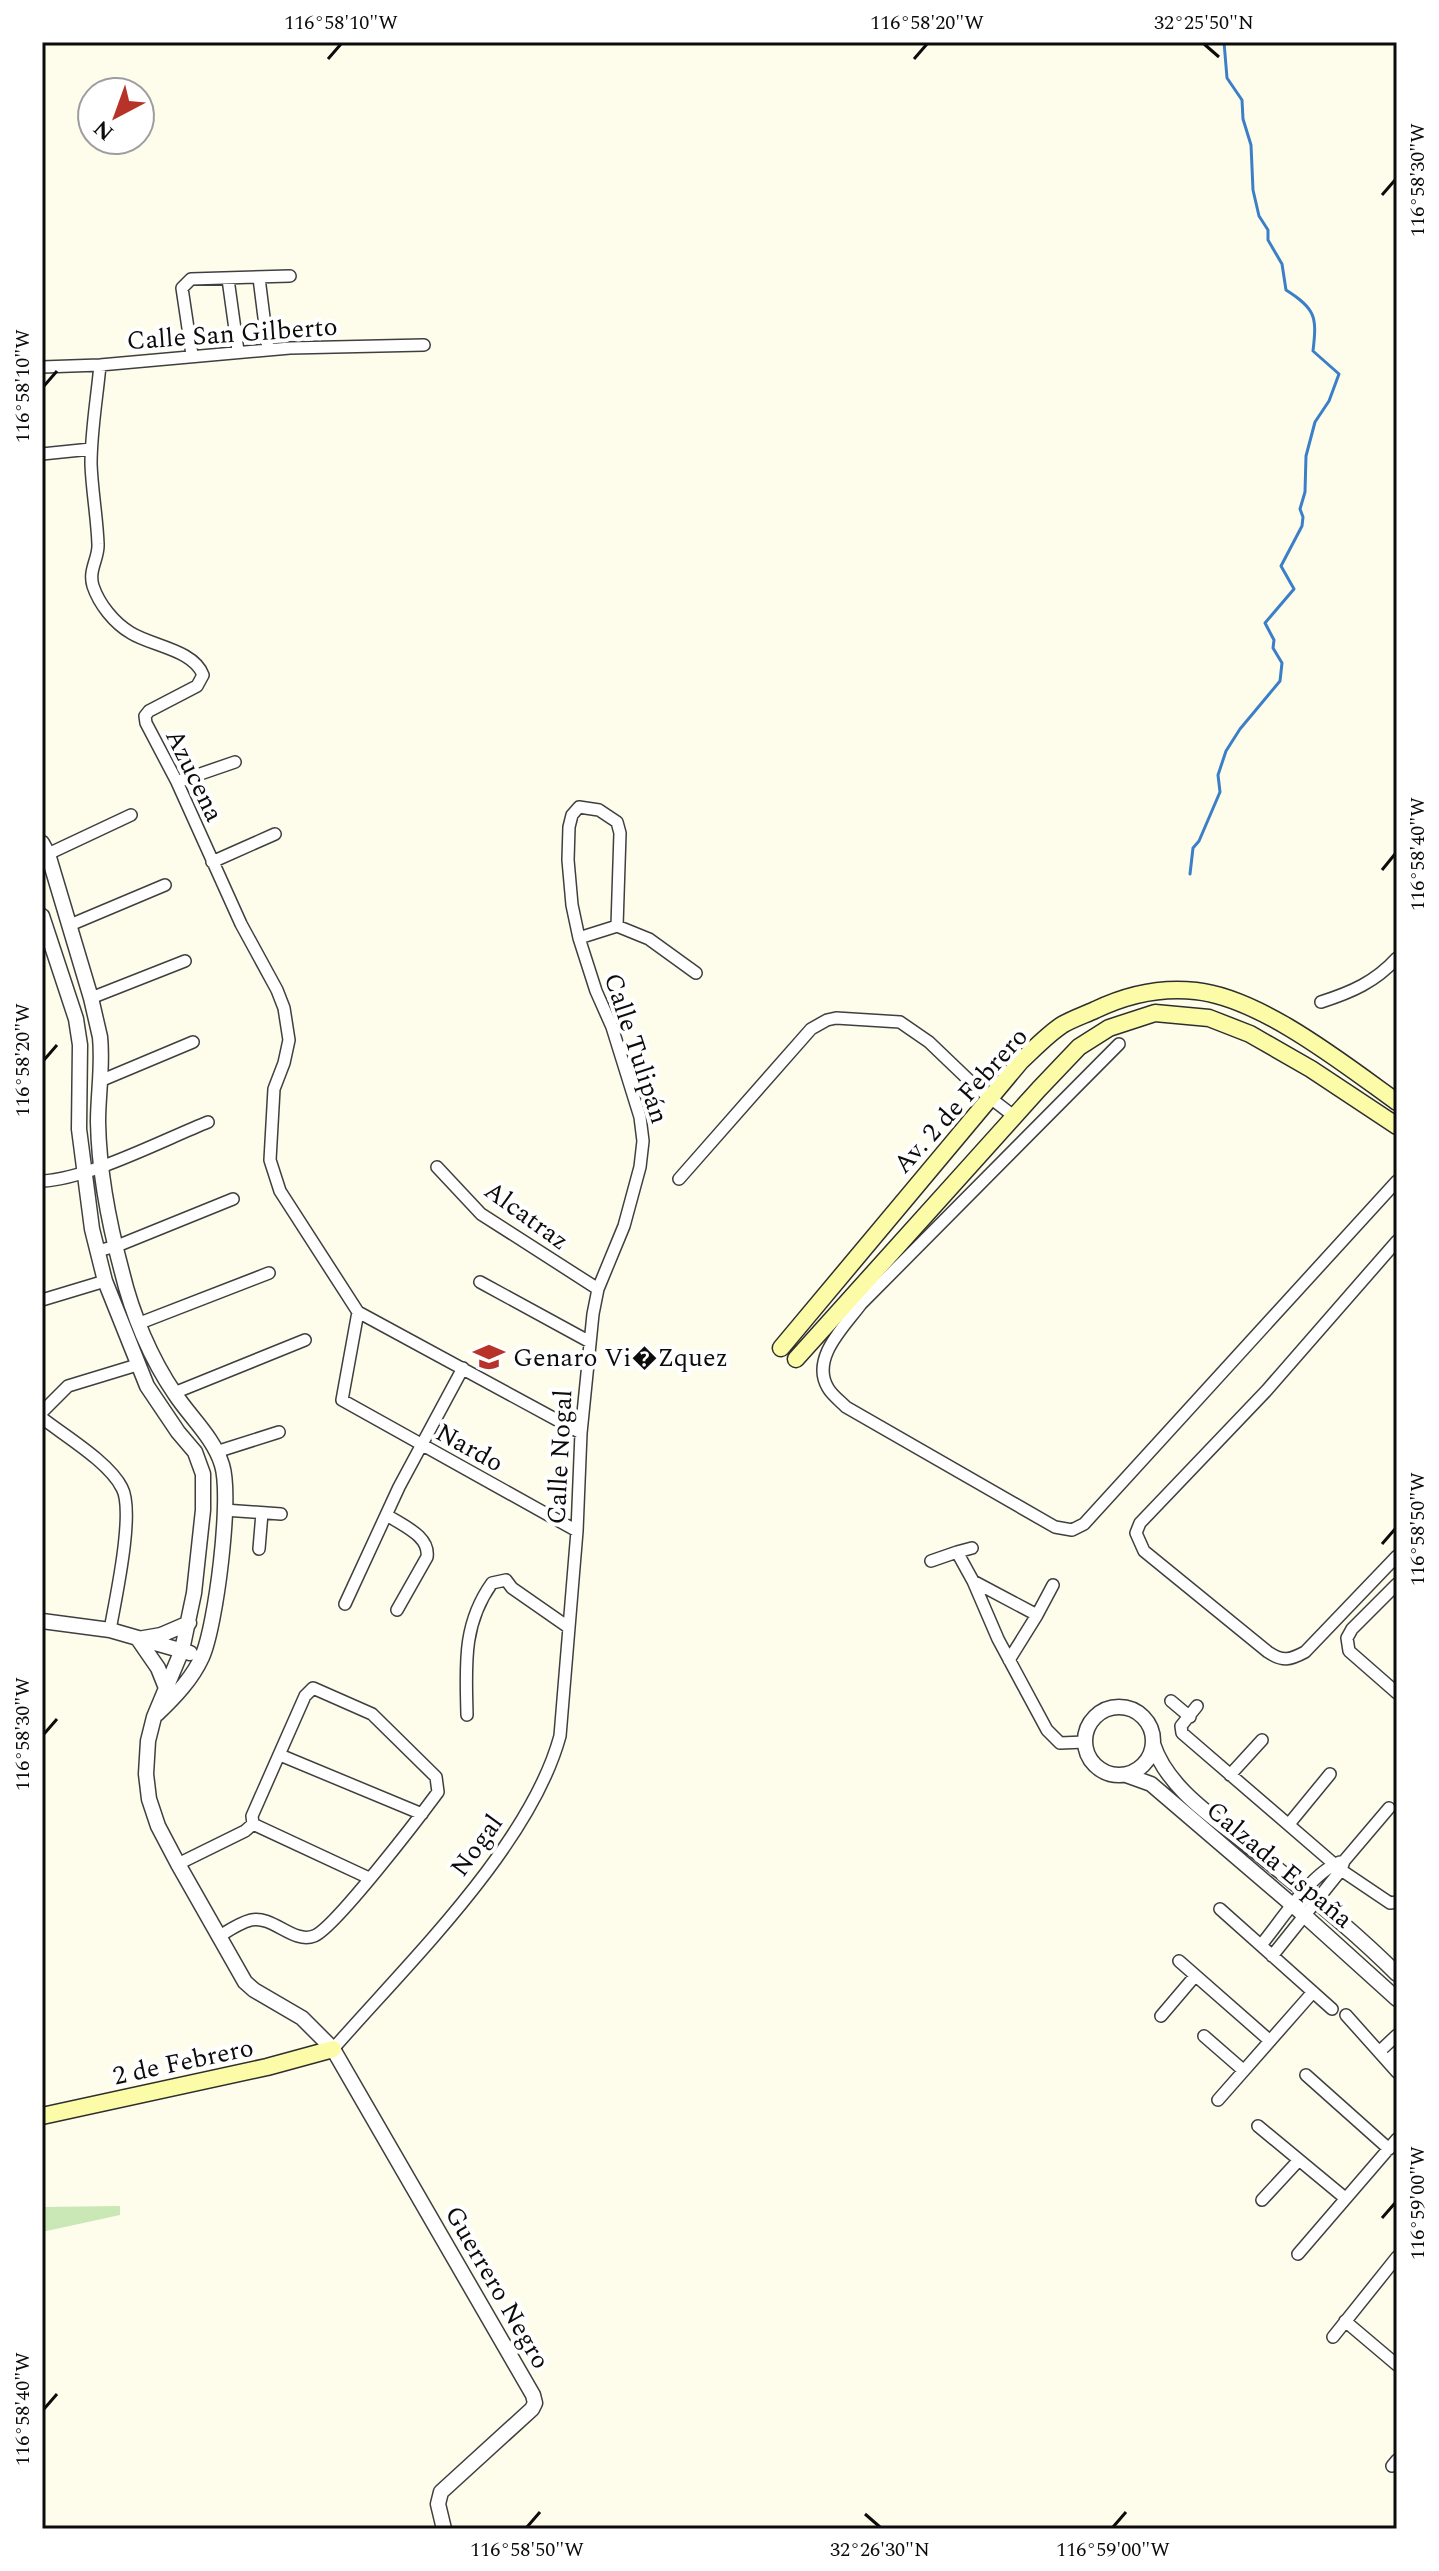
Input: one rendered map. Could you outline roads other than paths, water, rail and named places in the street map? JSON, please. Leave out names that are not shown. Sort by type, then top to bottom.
[{"type":"main road","name":"Av. 2 de Febrero","points":[[781,1348],[1021,1061],[1062,1025],[1117,1000],[1156,991],[1197,991],[1236,1003],[1264,1015],[1327,1052],[1397,1102]]},
{"type":"main road","name":"Av. 2 de Febrero","points":[[796,1359],[1079,1047],[1109,1028],[1155,1013],[1209,1018],[1250,1034],[1311,1069],[1397,1126]]},
{"type":"main road","name":"2 de Febrero","points":[[42,2116],[267,2067],[333,2049]]},
{"type":"street","points":[[192,355],[182,288],[185,283],[191,279],[290,276]]},
{"type":"street","points":[[259,278],[268,349]]},
{"type":"street","points":[[228,279],[238,351]]},
{"type":"street","name":"Calle San Gilberto","points":[[42,367],[100,365],[268,349],[424,345]]},
{"type":"street","points":[[42,454],[91,449],[100,365]]},
{"type":"street","name":"Azucena","points":[[91,449],[99,546],[91,573],[99,600],[129,632],[196,663],[203,675],[197,686],[149,711],[145,716],[146,723],[284,1008],[289,1040],[274,1089],[270,1160],[280,1191],[358,1312]]},
{"type":"street","points":[[177,782],[235,762]]},
{"type":"street","name":"Calle Tulipán","points":[[598,1289],[624,1226],[640,1167],[643,1141],[640,1117],[612,1027],[596,991],[579,938],[568,872],[569,827],[572,815],[579,807],[590,807],[617,822],[620,833],[617,926]]},
{"type":"street","points":[[131,815],[44,851],[70,925],[100,1037],[98,1122],[101,1165],[122,1273],[147,1344],[174,1393],[216,1452],[224,1478],[214,1615],[202,1657],[170,1693],[154,1717],[148,1741],[149,1799],[158,1826],[245,1982],[302,2018],[333,2049]]},
{"type":"street","points":[[212,862],[275,834]]},
{"type":"street","points":[[70,925],[165,885]]},
{"type":"street","points":[[42,916],[76,1019],[80,1045],[79,1129],[97,1251],[105,1281],[147,1386],[195,1452],[204,1487],[189,1623],[170,1693]]},
{"type":"street","points":[[579,938],[617,926],[649,939],[696,973]]},
{"type":"street","points":[[42,940],[53,951]]},
{"type":"street","points":[[1321,1002],[1357,990],[1383,973],[1397,958]]},
{"type":"street","points":[[91,998],[185,961]]},
{"type":"street","points":[[679,1179],[811,1029],[827,1020],[887,1020],[910,1027],[989,1099],[1015,1117]]},
{"type":"street","points":[[100,1081],[193,1042]]},
{"type":"street","points":[[1119,1044],[861,1304],[827,1352],[822,1367],[827,1388],[846,1407],[1055,1527],[1072,1530],[1084,1524],[1397,1181]]},
{"type":"street","points":[[42,1181],[59,1180],[85,1172],[208,1122]]},
{"type":"street","name":"Alcatraz","points":[[437,1167],[481,1214],[500,1229],[598,1289]]},
{"type":"street","points":[[97,1251],[117,1246],[233,1199]]},
{"type":"street","points":[[1397,1241],[1267,1390],[1140,1523],[1136,1533],[1144,1551],[1268,1652],[1279,1659],[1289,1660],[1305,1652],[1397,1556]]},
{"type":"street","points":[[140,1323],[269,1273]]},
{"type":"street","points":[[42,1300],[105,1281]]},
{"type":"street","points":[[480,1282],[590,1342]]},
{"type":"street","name":"Calle Nogal","points":[[568,1627],[577,1531],[581,1433],[598,1289]]},
{"type":"street","points":[[358,1312],[581,1433]]},
{"type":"street","name":"Nardo","points":[[358,1312],[342,1400],[577,1531]]},
{"type":"street","points":[[174,1393],[305,1340]]},
{"type":"street","points":[[781,1348],[787,1357],[796,1359]]},
{"type":"street","points":[[42,1412],[68,1386],[137,1365]]},
{"type":"street","points":[[345,1604],[422,1444],[463,1368]]},
{"type":"street","points":[[42,1418],[103,1465],[122,1487],[127,1505],[110,1630]]},
{"type":"street","points":[[178,1432],[195,1421]]},
{"type":"street","points":[[216,1452],[279,1432]]},
{"type":"street","points":[[224,1510],[281,1514]]},
{"type":"street","points":[[259,1549],[262,1513]]},
{"type":"street","points":[[387,1515],[424,1540],[428,1549],[427,1557],[397,1610]]},
{"type":"street","points":[[931,1561],[972,1548]]},
{"type":"street","points":[[957,1552],[1009,1660],[1054,1738],[1066,1745],[1085,1742]]},
{"type":"street","points":[[467,1715],[466,1657],[477,1603],[492,1583],[506,1580],[512,1588],[568,1627]]},
{"type":"street","points":[[973,1581],[1037,1615]]},
{"type":"street","points":[[1397,1584],[1352,1629],[1347,1644],[1349,1651],[1397,1693]]},
{"type":"street","points":[[1009,1660],[1053,1585]]},
{"type":"street","points":[[42,1621],[110,1630],[202,1657]]},
{"type":"street","points":[[138,1639],[161,1635],[189,1623]]},
{"type":"street","name":"Nogal","points":[[333,2049],[468,1893],[496,1858],[528,1808],[555,1754],[560,1736],[568,1627]]},
{"type":"street","points":[[138,1639],[158,1668],[170,1693]]},
{"type":"street","points":[[218,1937],[253,1919],[267,1921],[300,1937],[314,1936],[324,1929],[422,1814],[438,1792],[436,1777],[372,1714],[313,1688],[305,1696],[252,1816],[253,1824]]},
{"type":"street","points":[[1171,1701],[1190,1717]]},
{"type":"street","points":[[1197,1706],[1180,1731],[1340,1865],[1390,1903],[1397,1902]]},
{"type":"street","points":[[1119,1707],[1142,1717],[1150,1727],[1153,1744],[1143,1766],[1126,1775],[1107,1774],[1096,1767],[1088,1757],[1085,1742],[1088,1726],[1096,1716],[1119,1707]]},
{"type":"street","points":[[1230,1775],[1262,1740]]},
{"type":"street","name":"Calzada España","points":[[1153,1744],[1158,1761],[1196,1801],[1397,1974]]},
{"type":"street","points":[[280,1755],[422,1814]]},
{"type":"street","points":[[1289,1824],[1330,1774]]},
{"type":"street","name":"Calzada España","points":[[1126,1775],[1151,1784],[1397,1999]]},
{"type":"street","points":[[1186,1815],[1196,1801]]},
{"type":"street","points":[[1261,1945],[1298,1910],[1389,1808]]},
{"type":"street","points":[[178,1864],[245,1831],[253,1824]]},
{"type":"street","points":[[253,1824],[369,1878]]},
{"type":"street","points":[[1220,1909],[1332,2009]]},
{"type":"street","points":[[1272,1956],[1298,1910]]},
{"type":"street","points":[[1179,1961],[1269,2040]]},
{"type":"street","points":[[1161,2016],[1195,1976]]},
{"type":"street","points":[[1218,2100],[1313,1992]]},
{"type":"street","points":[[1346,2015],[1388,2054],[1397,2072]]},
{"type":"street","points":[[1388,2054],[1397,2035]]},
{"type":"street","points":[[1204,2036],[1243,2070]]},
{"type":"street","name":"Guerrero Negro","points":[[333,2049],[535,2403],[441,2492],[438,2504],[444,2529]]},
{"type":"street","points":[[1298,2254],[1393,2144],[1306,2075]]},
{"type":"street","points":[[1258,2126],[1345,2198]]},
{"type":"street","points":[[1262,2200],[1299,2160]]},
{"type":"street","points":[[1333,2337],[1397,2257]]},
{"type":"street","points":[[1345,2321],[1397,2365]]},
{"type":"waterway","points":[[1190,874],[1193,848],[1220,792],[1218,775],[1226,751],[1280,681],[1282,663],[1273,648],[1274,640],[1265,623],[1294,589],[1281,566],[1302,526],[1300,509],[1305,492],[1306,456],[1315,422],[1329,401],[1339,374],[1313,351],[1315,330],[1312,315],[1303,303],[1286,290],[1282,264],[1259,216],[1242,100],[1227,78],[1224,42]]},
{"type":"place","name":"Genaro Vi�Zquez","points":[[489,1357]]}]
